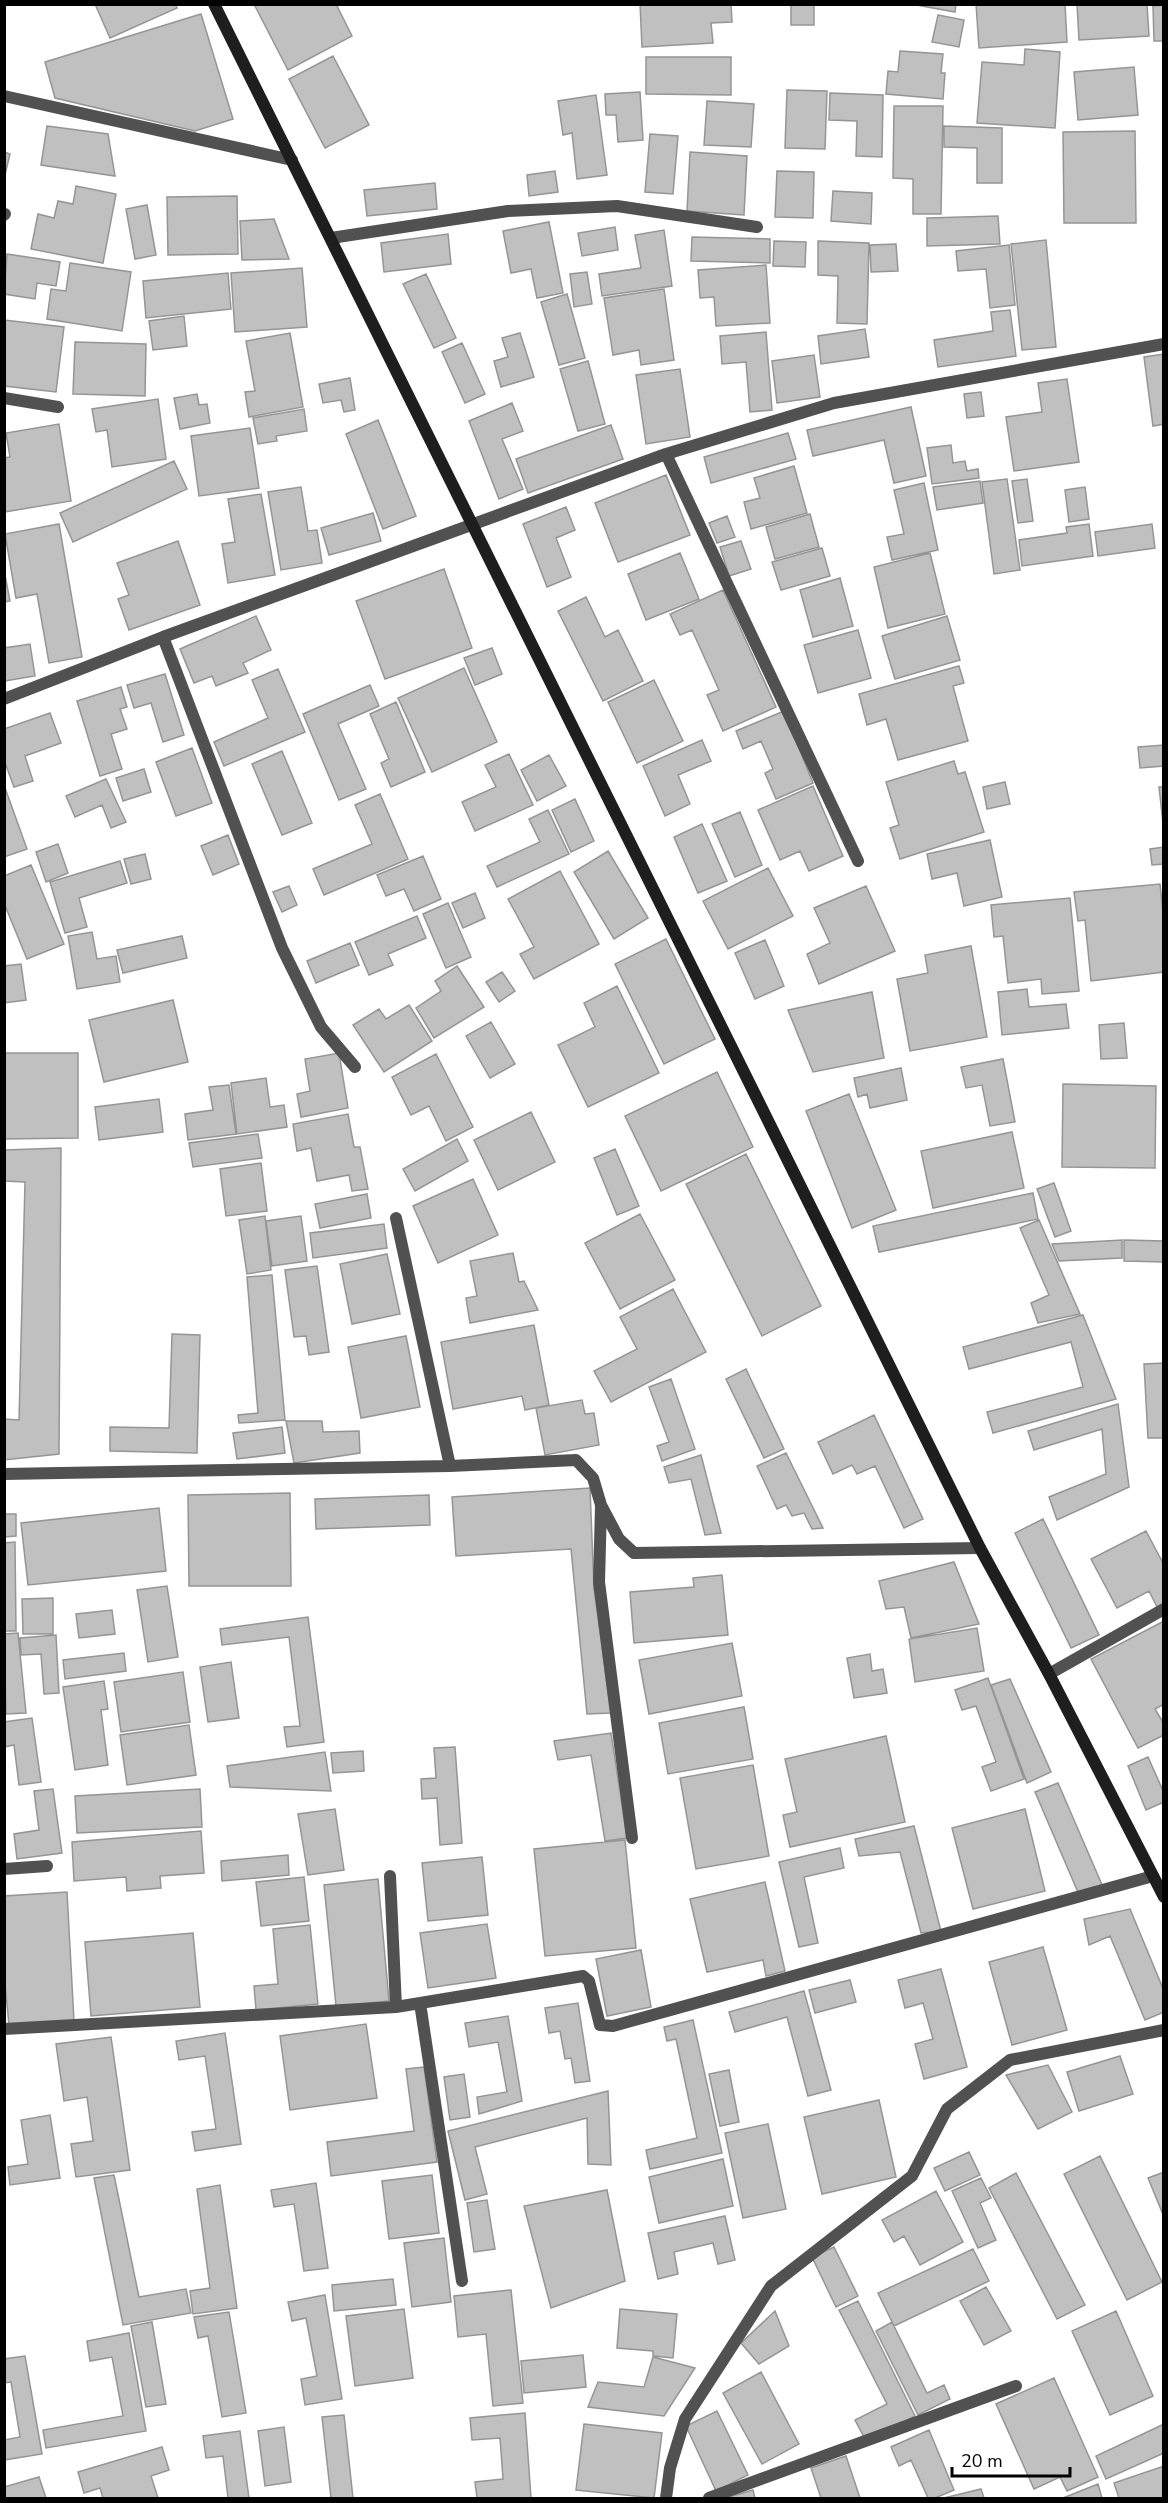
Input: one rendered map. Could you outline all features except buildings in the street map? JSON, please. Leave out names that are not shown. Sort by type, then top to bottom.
[{"type":"street","points":[[214,4],[980,1548],[1164,1897]]},
{"type":"street","points":[[4,96],[292,160]]},
{"type":"street","points":[[331,238],[508,211],[617,206],[757,227]]},
{"type":"street","points":[[4,699],[163,637],[666,454],[834,403],[1164,344]]},
{"type":"street","points":[[4,398],[58,407]]},
{"type":"street","points":[[666,454],[858,861]]},
{"type":"street","points":[[163,637],[282,948],[321,1027],[355,1067]]},
{"type":"street","points":[[396,1218],[450,1466]]},
{"type":"street","points":[[4,1474],[450,1466],[576,1460],[593,1478],[601,1505],[619,1539],[634,1553],[980,1548]]},
{"type":"street","points":[[601,1505],[599,1582],[632,1838]]},
{"type":"street","points":[[1048,1674],[1164,1609]]},
{"type":"street","points":[[4,1869],[47,1866]]},
{"type":"street","points":[[390,1876],[396,2007]]},
{"type":"street","points":[[4,2029],[396,2007],[584,1976],[590,1981],[600,2025],[613,2026],[1153,1876]]},
{"type":"street","points":[[420,2003],[462,2282]]},
{"type":"street","points":[[666,2499],[670,2468],[685,2419],[771,2286],[912,2176],[947,2109],[1010,2060],[1164,2030]]},
{"type":"street","points":[[709,2499],[1017,2386]]}]
